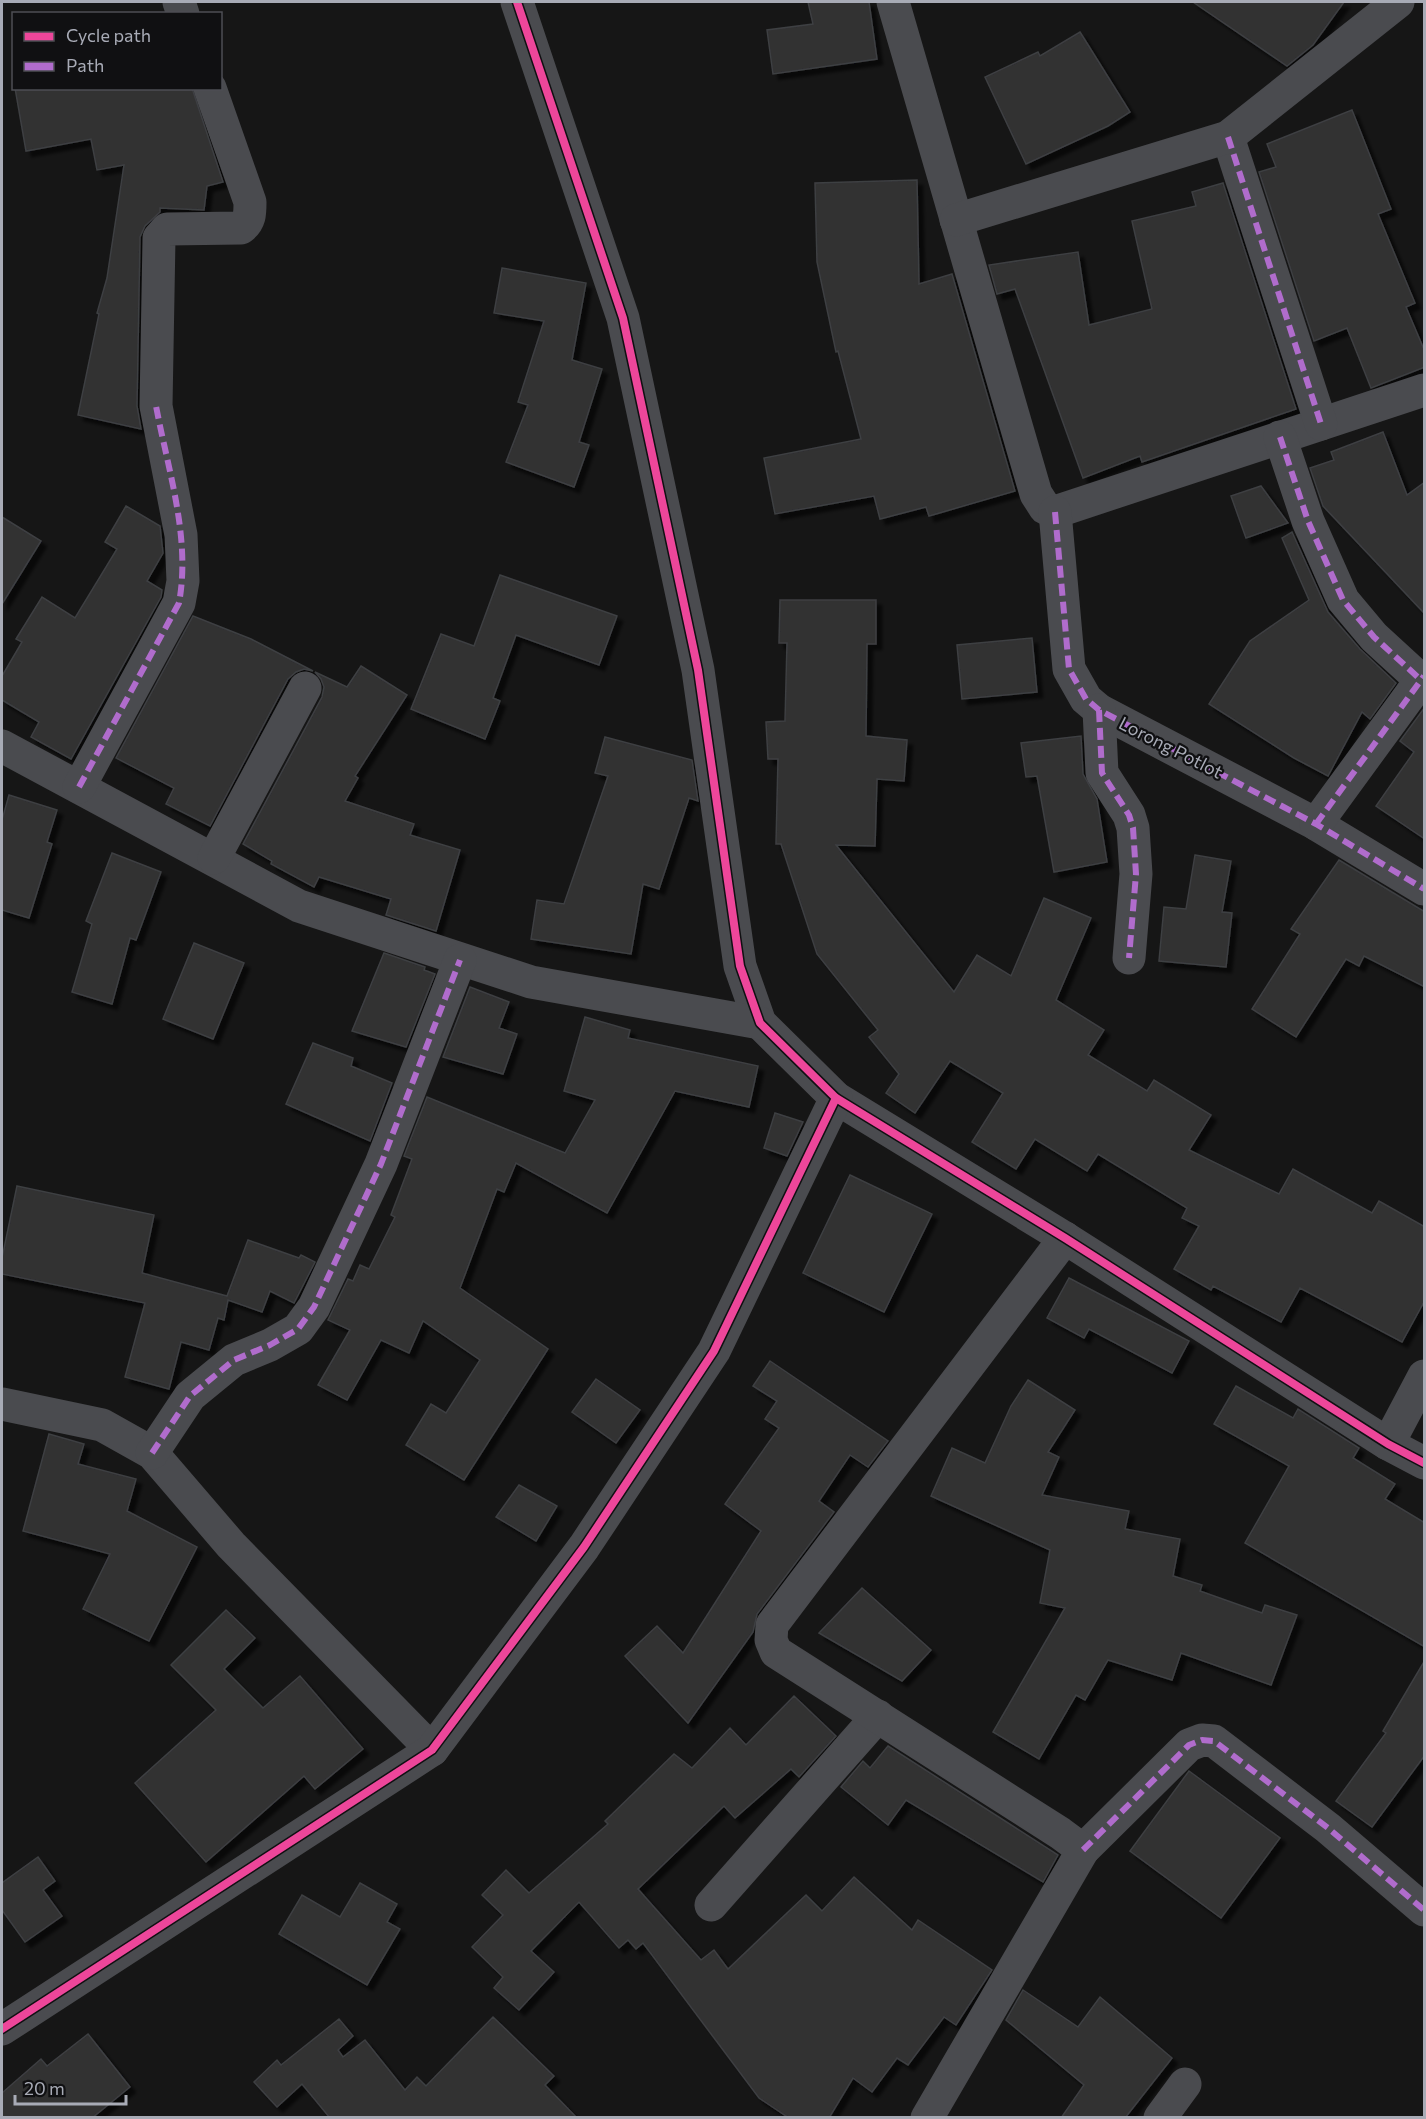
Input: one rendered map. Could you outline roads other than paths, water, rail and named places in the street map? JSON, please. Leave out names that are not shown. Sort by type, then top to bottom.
[{"type":"street","points":[[893,2],[1036,494],[1045,508],[1055,512],[1425,390]]},
{"type":"street","points":[[956,220],[1227,137],[1398,2]]},
{"type":"street","points":[[526,4],[623,318],[698,670],[740,966],[760,1023],[836,1098],[1065,1238],[1388,1444],[1425,1463]]},
{"type":"street","points":[[79,787],[179,603],[183,581],[181,536],[156,406],[159,238],[167,230],[241,228],[247,224],[250,216],[250,202],[211,90]]},
{"type":"street","points":[[1227,137],[1322,424]]},
{"type":"street","points":[[1280,437],[1308,521],[1343,600],[1374,637],[1423,678],[1316,824]]},
{"type":"street","name":"Lorong Potlot","points":[[1055,512],[1069,669],[1086,699],[1099,710],[1316,824],[1425,889]]},
{"type":"street","points":[[214,858],[305,688]]},
{"type":"street","points":[[1099,710],[1102,773],[1129,815],[1133,828],[1136,874],[1129,958]]},
{"type":"street","points":[[2,746],[214,858],[299,906],[531,982],[760,1023]]},
{"type":"street","points":[[152,1453],[190,1396],[234,1360],[270,1345],[298,1329],[314,1307],[381,1164],[460,960]]},
{"type":"street","points":[[2,2030],[432,1750],[584,1547],[714,1351],[836,1098]]},
{"type":"street","points":[[1065,1238],[772,1625],[771,1640],[776,1652],[1083,1850]]},
{"type":"street","points":[[1388,1444],[1425,1376]]},
{"type":"street","points":[[2,1404],[102,1425],[152,1453],[231,1545],[432,1750]]},
{"type":"street","points":[[711,1905],[878,1716]]},
{"type":"street","points":[[927,2118],[1083,1850],[1189,1745],[1202,1740],[1214,1741],[1328,1828],[1425,1910]]},
{"type":"street","points":[[1160,2118],[1185,2084]]}]
